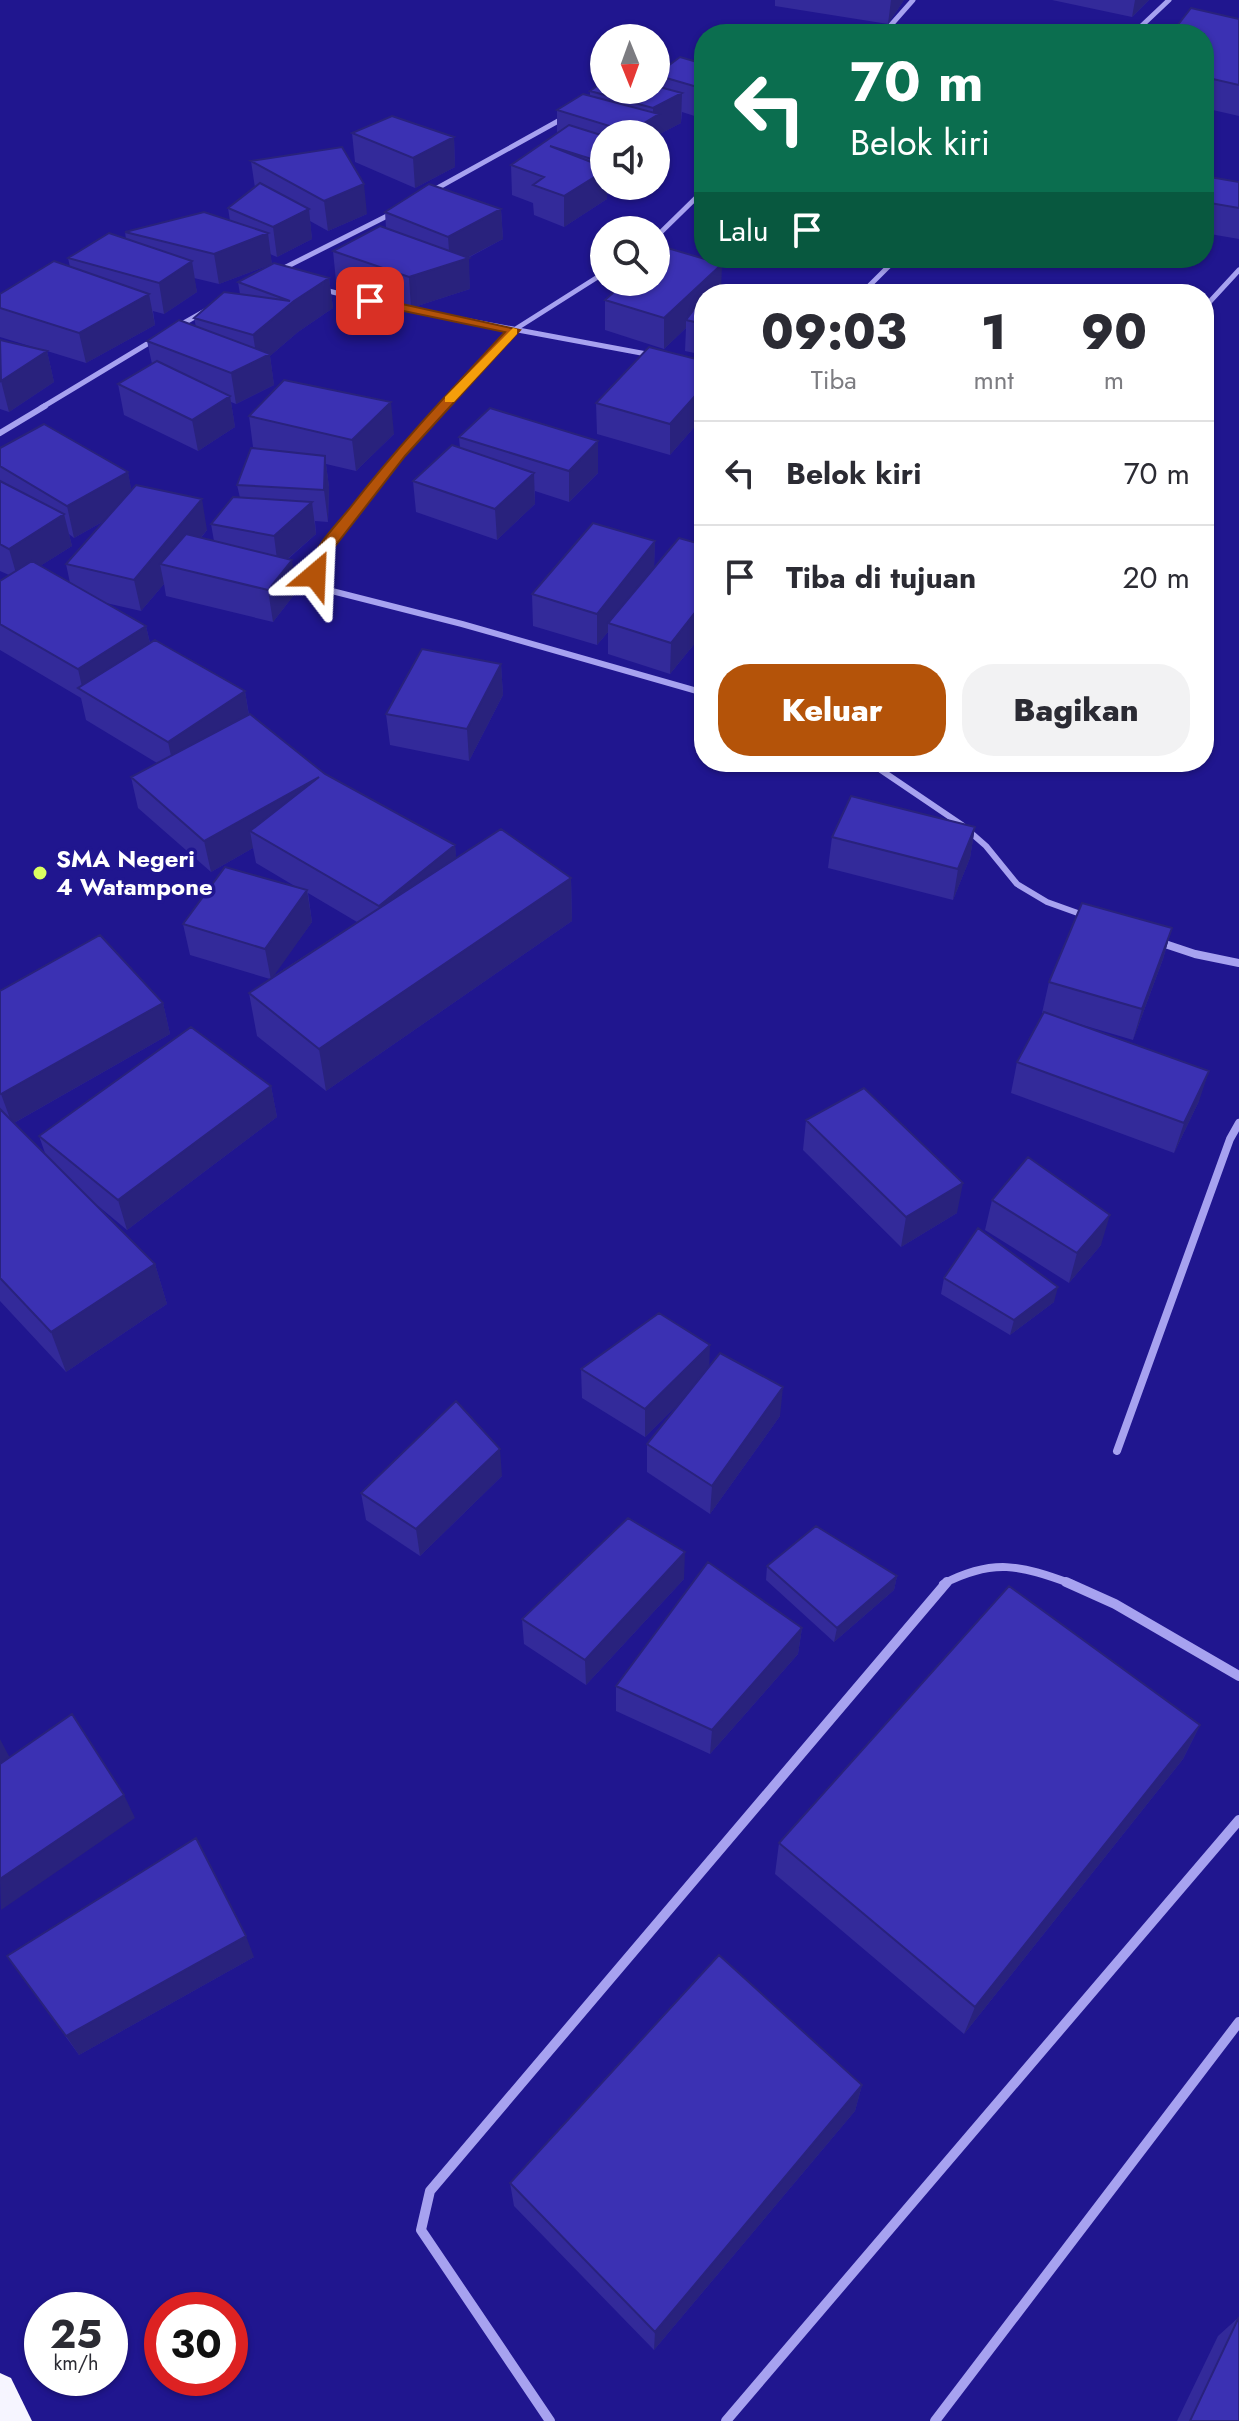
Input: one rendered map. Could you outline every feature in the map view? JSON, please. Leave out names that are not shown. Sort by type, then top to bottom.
[{"type":"highway","points":[[0,2389],[16,2421]]},
{"type":"street","points":[[892,24],[913,0]]},
{"type":"street","points":[[1144,24],[1169,0]]},
{"type":"street","points":[[422,197],[560,120]]},
{"type":"street","points":[[670,223],[694,200]]},
{"type":"street","points":[[268,276],[396,212]]},
{"type":"street","points":[[871,284],[887,268]]},
{"type":"street","points":[[1214,297],[1239,270]]},
{"type":"street","points":[[590,282],[514,330],[400,453],[321,554],[316,562],[315,575],[328,590],[341,595],[462,624],[694,690]]},
{"type":"street","points":[[310,286],[395,307],[660,357]]},
{"type":"street","points":[[0,433],[217,304]]},
{"type":"street","points":[[884,772],[962,825],[986,846],[1017,884],[1047,902],[1091,918]]},
{"type":"street","points":[[1151,939],[1195,954],[1239,963]]},
{"type":"street","points":[[1117,1451],[1230,1139],[1239,1123]]},
{"type":"street","points":[[550,2421],[421,2230],[430,2191],[943,1584],[981,1567],[1031,1570],[1085,1589],[1239,1676]]},
{"type":"street","points":[[726,2421],[1239,1820]]},
{"type":"street","points":[[935,2421],[1239,2022]]},
{"type":"building","points":[[1191,8],[1239,19],[1239,85],[1214,79],[1214,24],[1179,24]]},
{"type":"building","points":[[680,57],[694,61],[694,86],[670,79],[670,64]]},
{"type":"building","points":[[670,90],[682,93],[670,99]]},
{"type":"building","points":[[583,94],[590,96],[590,104],[621,104],[659,114],[649,120],[590,120],[557,110]]},
{"type":"building","points":[[638,104],[661,104],[653,108]]},
{"type":"building","points":[[392,116],[454,137],[413,158],[352,133]]},
{"type":"building","points":[[569,125],[590,132],[590,159],[550,146],[590,162],[590,180],[564,196],[533,185],[544,177],[511,165]]},
{"type":"building","points":[[342,147],[364,184],[324,201],[251,161]]},
{"type":"building","points":[[1214,178],[1239,182],[1239,208],[1214,204]]},
{"type":"building","points":[[260,183],[309,209],[273,227],[228,208]]},
{"type":"building","points":[[429,184],[501,209],[448,237],[385,212]]},
{"type":"building","points":[[204,212],[268,233],[214,254],[125,232]]},
{"type":"building","points":[[380,226],[469,258],[409,277],[333,251]]},
{"type":"building","points":[[109,233],[192,261],[159,283],[68,258]]},
{"type":"building","points":[[670,249],[694,256],[694,268],[718,268],[701,284],[694,284],[694,290],[664,318],[605,300],[609,296],[670,296]]},
{"type":"building","points":[[54,261],[149,294],[79,333],[0,308],[0,294]]},
{"type":"building","points":[[274,263],[329,278],[294,301],[253,335],[194,318],[224,292],[290,301],[238,282]]},
{"type":"building","points":[[694,309],[694,322],[686,320]]},
{"type":"building","points":[[179,320],[270,354],[231,373],[147,341]]},
{"type":"building","points":[[0,340],[47,351],[1,381]]},
{"type":"building","points":[[649,347],[694,358],[694,397],[670,424],[596,403]]},
{"type":"building","points":[[157,361],[230,396],[192,420],[118,384]]},
{"type":"building","points":[[284,380],[391,402],[352,440],[249,416]]},
{"type":"building","points":[[490,408],[598,441],[569,471],[459,437]]},
{"type":"building","points":[[44,424],[128,472],[67,506],[0,466],[0,448]]},
{"type":"building","points":[[452,445],[534,473],[495,509],[413,481]]},
{"type":"building","points":[[251,448],[325,456],[324,490],[237,485]]},
{"type":"building","points":[[0,481],[64,514],[9,549],[0,544]]},
{"type":"building","points":[[136,485],[202,499],[134,580],[66,564]]},
{"type":"building","points":[[233,497],[312,502],[274,536],[211,524]]},
{"type":"building","points":[[593,523],[655,541],[597,614],[532,594]]},
{"type":"building","points":[[186,534],[292,560],[268,590],[160,564]]},
{"type":"building","points":[[679,538],[694,542],[694,614],[671,643],[608,623]]},
{"type":"building","points":[[32,561],[146,626],[78,669],[0,624],[0,581]]},
{"type":"building","points":[[155,640],[245,691],[168,742],[78,688]]},
{"type":"building","points":[[422,649],[501,664],[467,729],[386,714]]},
{"type":"building","points":[[250,714],[325,774],[455,845],[379,906],[250,831],[319,777],[204,841],[131,777]]},
{"type":"building","points":[[851,796],[975,827],[958,869],[832,837]]},
{"type":"building","points":[[501,829],[571,878],[319,1049],[249,993]]},
{"type":"building","points":[[225,867],[307,890],[265,949],[183,924]]},
{"type":"building","points":[[1082,903],[1172,928],[1142,1009],[1049,982]]},
{"type":"building","points":[[100,935],[163,1003],[1,1094],[0,991]]},
{"type":"building","points":[[1044,1012],[1209,1071],[1184,1123],[1017,1062]]},
{"type":"building","points":[[191,1027],[271,1086],[118,1200],[39,1136]]},
{"type":"building","points":[[864,1088],[963,1183],[906,1217],[806,1120]]},
{"type":"building","points":[[0,1109],[155,1264],[51,1332],[0,1278]]},
{"type":"building","points":[[1028,1157],[1110,1215],[1077,1253],[992,1200]]},
{"type":"building","points":[[978,1228],[1058,1287],[1014,1320],[944,1278]]},
{"type":"building","points":[[659,1313],[710,1345],[645,1409],[581,1369]]},
{"type":"building","points":[[720,1353],[783,1387],[712,1486],[647,1444]]},
{"type":"building","points":[[456,1401],[500,1449],[416,1529],[361,1493]]},
{"type":"building","points":[[628,1518],[685,1552],[585,1660],[522,1619]]},
{"type":"building","points":[[816,1526],[897,1576],[837,1628],[767,1566]]},
{"type":"building","points":[[708,1562],[802,1628],[712,1730],[616,1686]]},
{"type":"building","points":[[1009,1586],[1200,1725],[975,2007],[779,1843]]},
{"type":"building","points":[[72,1714],[124,1795],[0,1879],[0,1764]]},
{"type":"building","points":[[196,1838],[246,1936],[66,2036],[7,1956]]},
{"type":"building","points":[[719,1955],[862,2085],[655,2332],[510,2183]]},
{"type":"building","points":[[1239,2317],[1239,2421],[1190,2421]]},
{"type":"slow traffic","points":[[449,400],[513,331]]},
{"type":"place","name":"SMA Negeri 4 Watampone","points":[[40,873]]},
{"type":"route","points":[[315,575],[316,562],[326,547],[400,453],[514,330],[370,301]]}]
